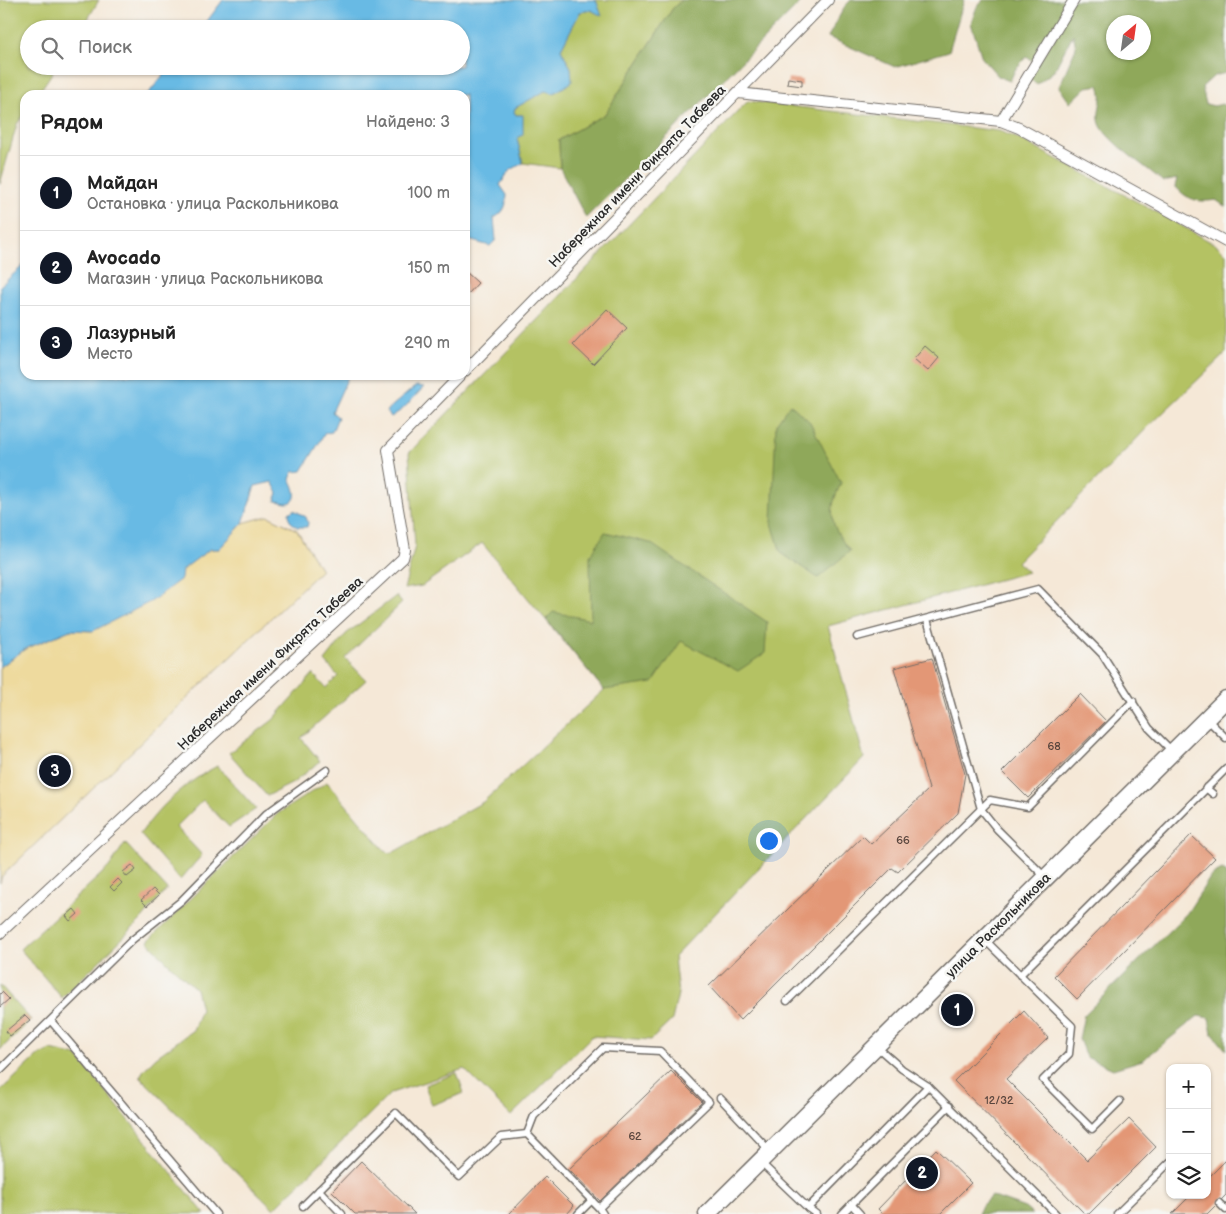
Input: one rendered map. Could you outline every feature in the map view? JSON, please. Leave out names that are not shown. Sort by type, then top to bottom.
[{"type":"street","name":"Набережная имени Фикрята Табеева","points":[[470,366],[828,0]]},
{"type":"street","points":[[1000,121],[1074,0]]},
{"type":"street","points":[[738,92],[1000,121],[1027,133],[1226,242]]},
{"type":"street","name":"Набережная имени Фикрята Табеева","points":[[0,933],[403,558],[405,550],[388,450],[456,380]]},
{"type":"street","name":"улица Раскольникова","points":[[708,1214],[1226,699]]},
{"type":"lane","points":[[857,637],[1038,589],[1102,654],[1149,728],[1173,752]]},
{"type":"lane","points":[[927,619],[981,809],[997,829],[1046,877]]},
{"type":"lane","points":[[788,1001],[990,800],[1028,806],[1133,701]]},
{"type":"lane","points":[[1206,719],[1226,738]]},
{"type":"lane","points":[[1020,975],[1226,768]]},
{"type":"lane","points":[[0,1070],[132,940],[181,901],[266,814],[327,770]]},
{"type":"lane","points":[[1206,788],[1213,794]]},
{"type":"lane","points":[[984,939],[1072,1026],[1069,1054],[1043,1080],[1092,1129],[1120,1101]]},
{"type":"lane","points":[[51,1021],[216,1214]]},
{"type":"lane","points":[[876,1046],[902,1070],[928,1086],[1056,1214]]},
{"type":"lane","points":[[528,1134],[534,1116],[604,1048],[660,1051],[710,1102],[599,1208]]},
{"type":"lane","points":[[808,1208],[928,1086]]},
{"type":"lane","points":[[720,1098],[765,1157],[808,1208],[816,1214]]},
{"type":"lane","points":[[842,1214],[949,1106]]},
{"type":"lane","points":[[303,1206],[396,1113],[459,1177],[501,1137],[528,1134]]},
{"type":"lane","points":[[528,1134],[592,1200],[603,1214]]},
{"type":"lane","points":[[1117,1214],[1166,1166]]},
{"type":"lane","points":[[319,1190],[342,1214]]},
{"type":"lane","points":[[578,1214],[592,1200]]},
{"type":"lane","points":[[1219,1203],[1226,1210]]},
{"type":"lane","points":[[851,1204],[860,1214]]},
{"type":"green space","points":[[0,0],[99,0],[87,20],[20,20],[20,75],[51,75],[40,90],[20,90],[20,120],[17,124],[0,184]]},
{"type":"green space","points":[[596,0],[682,0],[673,8],[605,114],[559,140],[560,168],[523,163],[517,139],[522,115],[516,115],[514,112],[515,108],[545,91],[554,93],[571,68],[561,49],[580,12],[591,10],[601,15]]},
{"type":"green space","points":[[682,0],[803,0],[586,218],[560,168],[559,140],[605,114],[673,8]]},
{"type":"green space","points":[[851,0],[964,0],[949,51],[895,67],[828,37],[845,6]]},
{"type":"green space","points":[[983,0],[1226,0],[1226,73],[1214,76],[1202,87],[1206,104],[1214,106],[1222,104],[1226,107],[1226,207],[1216,200],[1198,201],[1184,195],[1175,186],[1177,179],[1163,182],[1116,144],[1102,128],[1099,120],[1101,90],[1099,85],[1087,87],[1070,103],[1059,87],[1076,47],[1073,34],[1054,71],[1037,84],[1028,78],[1033,61],[1026,57],[1015,70],[1010,81],[999,77],[982,58],[971,23],[976,9]]},
{"type":"green space","points":[[748,101],[999,131],[1017,138],[1164,216],[1218,246],[1226,254],[1226,353],[1147,428],[1017,562],[1028,572],[828,626],[864,758],[674,957],[678,994],[672,1020],[651,1040],[592,1036],[511,1116],[464,1069],[391,1093],[274,1209],[140,1077],[155,1058],[193,1030],[201,1009],[196,989],[148,941],[277,814],[327,782],[386,852],[392,853],[483,802],[604,690],[482,543],[422,586],[404,589],[415,546],[409,453]]},
{"type":"green space","points":[[790,404],[810,422],[841,483],[832,511],[833,519],[838,534],[850,551],[818,578],[781,553],[772,523],[776,424]]},
{"type":"green space","points":[[605,532],[650,543],[767,622],[765,653],[738,671],[681,641],[653,683],[604,690],[546,619],[553,612],[591,620],[590,556]]},
{"type":"green space","points":[[396,596],[402,603],[345,658],[366,680],[301,738],[320,761],[293,783],[267,796],[229,753],[273,720],[313,674],[326,688],[338,676],[325,661],[346,634]]},
{"type":"green space","points":[[217,766],[256,809],[229,827],[203,800],[176,827],[202,855],[180,880],[140,834],[157,813],[184,787]]},
{"type":"green space","points":[[125,843],[167,889],[141,920],[62,998],[20,949],[109,867]]},
{"type":"green space","points":[[1222,870],[1226,872],[1226,1050],[1212,1033],[1209,1018],[1198,1016],[1143,1060],[1113,1069],[1086,1057],[1079,1039],[1084,1015],[1187,913],[1211,876]]},
{"type":"green space","points":[[0,985],[31,1020],[0,1050]]},
{"type":"green space","points":[[51,1050],[77,1056],[205,1214],[0,1214],[0,1091],[38,1056]]},
{"type":"green space","points":[[457,1073],[464,1093],[432,1105],[425,1085]]},
{"type":"green space","points":[[991,1196],[1025,1208],[1032,1214],[978,1214],[982,1205]]},
{"type":"sand","points":[[268,516],[297,530],[321,570],[2,876],[0,883],[0,667],[25,649],[70,630],[93,631],[210,549],[219,549],[243,523]]},
{"type":"water","points":[[223,0],[596,0],[602,16],[591,10],[580,12],[561,49],[571,68],[572,82],[554,93],[545,91],[515,108],[514,112],[516,115],[523,115],[523,134],[517,139],[523,163],[509,171],[500,185],[507,195],[506,202],[503,211],[494,218],[496,240],[490,246],[470,240],[470,90],[151,90],[164,75],[470,75],[470,20],[208,20]]},
{"type":"water","points":[[20,268],[20,380],[347,380],[332,412],[338,417],[332,432],[325,433],[302,471],[293,472],[290,479],[295,493],[294,500],[287,503],[275,501],[278,493],[272,482],[255,486],[243,523],[219,549],[210,549],[182,570],[181,579],[152,601],[93,631],[70,630],[25,649],[0,667],[0,286]]},
{"type":"water","points":[[416,386],[424,387],[403,409],[391,417],[386,411]]},
{"type":"water","points":[[294,510],[306,517],[307,527],[297,527],[290,521],[289,513]]},
{"type":"building","points":[[788,78],[802,80],[802,86],[787,84]]},
{"type":"building","points":[[470,276],[478,283],[470,292]]},
{"type":"building","points":[[607,309],[627,328],[593,364],[573,345]]},
{"type":"building","points":[[925,346],[939,358],[928,371],[914,359]]},
{"type":"building","points":[[932,658],[965,774],[958,813],[898,872],[892,868],[740,1020],[709,986],[863,836],[871,844],[929,789],[894,668]]},
{"type":"building","points":[[1080,694],[1106,721],[1028,798],[1002,772]]},
{"type":"building","points":[[1191,835],[1215,858],[1077,999],[1054,976]]},
{"type":"building","points":[[132,865],[136,870],[127,877],[123,872]]},
{"type":"building","points":[[118,879],[122,883],[114,891],[110,887]]},
{"type":"building","points":[[153,889],[159,895],[147,906],[141,900]]},
{"type":"building","points":[[74,909],[78,914],[70,921],[66,916]]},
{"type":"building","points":[[2,992],[9,999],[0,1007],[0,994]]},
{"type":"building","points":[[1024,1011],[1048,1038],[1006,1079],[1087,1160],[1129,1119],[1156,1147],[1089,1214],[1085,1214],[954,1081]]},
{"type":"building","points":[[25,1015],[30,1020],[10,1036],[6,1031]]},
{"type":"building","points":[[671,1071],[702,1102],[600,1201],[569,1169]]},
{"type":"building","points":[[936,1149],[971,1183],[940,1214],[883,1214],[878,1209]]},
{"type":"building","points":[[1226,1160],[1226,1195],[1207,1214],[1172,1214],[1187,1199],[1211,1199],[1211,1175]]},
{"type":"building","points":[[361,1161],[415,1214],[355,1214],[332,1191]]},
{"type":"building","points":[[545,1177],[574,1206],[567,1214],[509,1214]]},
{"type":"place","name":"Лазурный","points":[[55,771]]},
{"type":"place","name":"Майдан","points":[[957,1010]]},
{"type":"place","name":"Avocado","points":[[922,1173]]}]
